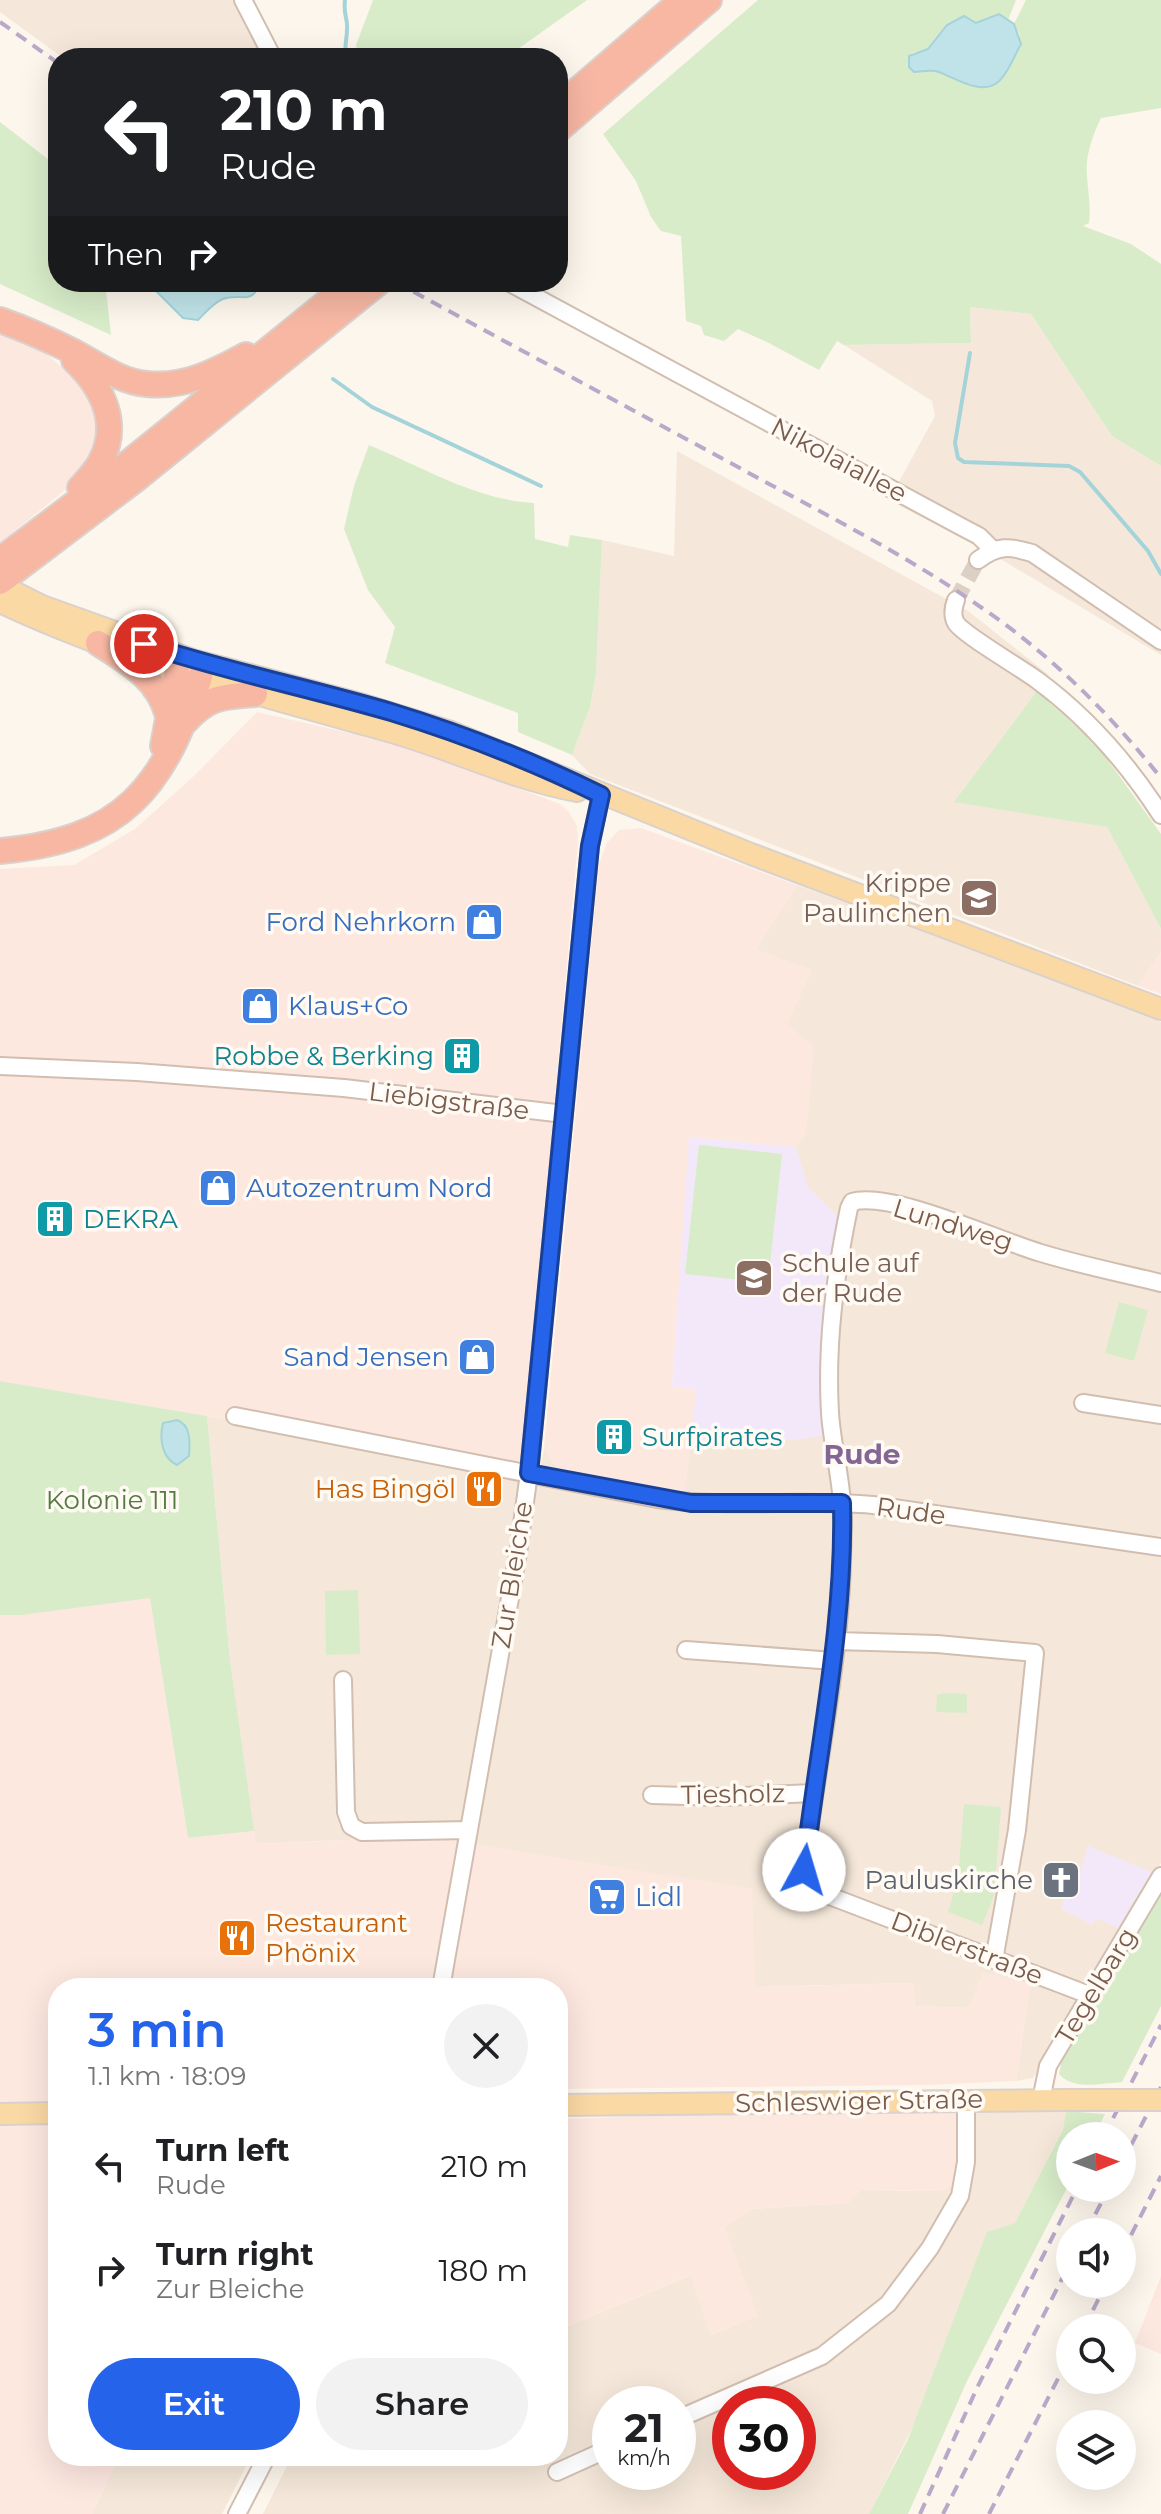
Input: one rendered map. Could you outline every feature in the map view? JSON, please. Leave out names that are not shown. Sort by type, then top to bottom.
[{"type":"highway","points":[[568,98],[682,0]]},
{"type":"highway","points":[[568,121],[709,0]]},
{"type":"highway","points":[[0,320],[50,341],[118,376],[143,384],[163,385],[183,382],[221,369],[301,326],[355,292]]},
{"type":"highway","points":[[0,584],[136,479],[358,292]]},
{"type":"highway","points":[[0,560],[301,326]]},
{"type":"highway","points":[[50,341],[90,376],[105,398],[108,424],[100,464],[54,520]]},
{"type":"highway","points":[[98,643],[137,668],[154,684],[176,720]]},
{"type":"highway","points":[[0,851],[63,841],[83,834],[129,804],[152,783],[191,669]]},
{"type":"highway","points":[[176,720],[211,700],[255,694]]},
{"type":"main road","points":[[0,584],[36,611],[98,643],[191,669],[357,703],[437,727],[550,770],[601,795],[1161,1009]]},
{"type":"main road","points":[[0,602],[36,611],[255,694],[443,748],[546,785],[601,795]]},
{"type":"main road","name":"Schleswiger Straße","points":[[568,2105],[1161,2100]]},
{"type":"main road","points":[[0,2114],[48,2113]]},
{"type":"street","points":[[243,0],[268,48]]},
{"type":"street","name":"Nikolaiallee","points":[[527,292],[979,536],[992,549]]},
{"type":"street","points":[[978,560],[992,549],[1008,546],[1032,553],[1161,641]]},
{"type":"street","points":[[956,600],[954,616],[962,630],[1039,681],[1076,712],[1129,770],[1161,815]]},
{"type":"street","name":"Zur Bleiche","points":[[443,1978],[518,1553],[529,1473],[590,846],[601,795]]},
{"type":"street","name":"Liebigstraße","points":[[0,1066],[137,1072],[330,1087],[564,1114]]},
{"type":"street","name":"Lundweg","points":[[842,1503],[830,1414],[829,1354],[834,1289],[852,1202],[860,1200],[902,1206],[1042,1254],[1161,1283]]},
{"type":"street","points":[[1083,1403],[1161,1415]]},
{"type":"street","name":"Rude","points":[[235,1416],[691,1503],[842,1503],[1161,1547]]},
{"type":"street","name":"Diblerstraße","points":[[842,1503],[842,1574],[837,1641],[813,1793],[804,1870],[806,1882],[814,1890],[1089,1995]]},
{"type":"street","points":[[837,1641],[937,1644],[1035,1653],[1017,1830],[994,1960]]},
{"type":"street","points":[[686,1650],[834,1661]]},
{"type":"street","points":[[343,1680],[346,1812],[351,1826],[362,1832],[469,1830]]},
{"type":"street","name":"Tiesholz","points":[[652,1795],[721,1797],[813,1793]]},
{"type":"street","name":"Tegelbarg","points":[[1041,2100],[1048,2066],[1161,1876]]},
{"type":"street","points":[[696,2411],[822,2356],[888,2304],[930,2248],[960,2196],[966,2162],[966,2100]]},
{"type":"street","points":[[557,2472],[592,2456]]},
{"type":"street","points":[[237,2514],[262,2466]]},
{"type":"shaded area","points":[[0,0],[236,0],[261,48],[49,48],[0,12]]},
{"type":"shaded area","points":[[970,307],[1031,314],[1112,436],[1161,466],[1161,655],[999,558],[889,500],[935,416],[932,401],[844,345],[971,343]]},
{"type":"shaded area","points":[[0,333],[40,349],[80,382],[99,417],[98,446],[86,473],[0,543]]},
{"type":"shaded area","points":[[677,451],[968,611],[1049,675],[955,801],[1107,827],[1161,929],[1161,952],[1138,986],[590,774],[572,755],[590,707],[596,674],[602,540],[674,556]]},
{"type":"shaded area","points":[[257,712],[385,741],[437,757],[560,804],[577,826],[521,1477],[207,1416],[0,1381],[0,869],[74,865],[135,829],[195,775]]},
{"type":"shaded area","points":[[641,828],[797,885],[756,949],[812,970],[787,1024],[814,1047],[806,1135],[796,1147],[690,1137],[672,1387],[696,1389],[685,1494],[567,1474],[555,1465],[544,1448],[599,864],[607,843],[619,830]]},
{"type":"shaded area","points":[[797,885],[1136,1009],[1161,1022],[1161,1863],[1033,2078],[1016,2081],[1030,1984],[969,2008],[915,2006],[913,1983],[755,1987],[473,1844],[544,1448],[555,1465],[696,1389],[786,1024],[756,949]]},
{"type":"shaded area","points":[[1161,952],[1161,994],[1138,986]]},
{"type":"shaded area","name":"Schule auf der Rude","points":[[689,1137],[796,1147],[808,1187],[837,1216],[820,1340],[823,1436],[794,1440],[691,1440],[696,1389],[672,1387]]},
{"type":"shaded area","points":[[207,1416],[521,1477],[460,1835],[255,1844],[230,1660]]},
{"type":"shaded area","points":[[150,1597],[188,1838],[254,1831],[256,1844],[460,1835],[433,1978],[48,1978],[48,2466],[114,2466],[92,2514],[0,2514],[0,1615],[22,1615]]},
{"type":"shaded area","points":[[473,1844],[752,1889],[755,1987],[913,1983],[915,2006],[968,2008],[983,1972],[1030,1984],[1016,2081],[928,2085],[568,2089],[568,1978],[451,1978]]},
{"type":"shaded area","points":[[1088,1846],[1151,1872],[1118,1928],[1096,1918],[1093,1925],[1061,1909],[1069,1882],[1077,1883]]},
{"type":"shaded area","points":[[959,2106],[1066,2111],[1064,2122],[1056,2122],[1056,2142],[869,2514],[263,2514],[287,2466],[568,2466],[568,2326],[691,2275],[711,2335],[757,2316],[724,2227],[752,2209],[847,2203],[860,2190],[942,2191]]},
{"type":"shaded area","points":[[959,2106],[957,2184],[942,2191],[860,2190],[847,2203],[752,2209],[724,2227],[758,2316],[711,2335],[690,2275],[568,2326],[568,2119]]},
{"type":"shaded area","points":[[1161,2276],[1161,2354],[1136,2343]]},
{"type":"shaded area","points":[[114,2466],[246,2466],[222,2514],[92,2514]]},
{"type":"green space","points":[[373,0],[587,0],[519,48],[356,48]]},
{"type":"green space","points":[[758,0],[1016,0],[1008,20],[999,14],[975,23],[971,19],[947,25],[928,49],[912,53],[914,72],[936,71],[957,81],[979,86],[994,85],[1020,35],[1014,24],[1026,0],[1161,0],[1161,108],[1101,118],[1088,154],[1090,217],[1089,223],[1083,226],[1131,244],[1161,264],[1161,466],[1112,436],[1031,314],[970,307],[971,343],[844,345],[837,341],[819,370],[738,329],[724,341],[704,335],[701,326],[686,321],[681,236],[661,231],[651,217],[636,181],[603,134]]},
{"type":"green space","points":[[0,122],[48,159],[48,292],[106,292],[111,335],[0,284]]},
{"type":"green space","points":[[369,445],[470,489],[512,501],[534,503],[535,539],[568,547],[570,535],[602,540],[596,674],[590,707],[572,755],[518,732],[518,713],[385,663],[395,627],[368,590],[344,529],[354,486]]},
{"type":"green space","points":[[1037,691],[1097,745],[1161,834],[1161,929],[1107,827],[954,802]]},
{"type":"green space","points":[[699,1145],[782,1154],[768,1283],[685,1274]]},
{"type":"green space","points":[[1119,1302],[1148,1310],[1134,1361],[1105,1353]]},
{"type":"green space","name":"Kolonie 111","points":[[0,1381],[207,1416],[230,1660],[254,1831],[188,1838],[150,1598],[22,1615],[0,1615]]},
{"type":"green space","points":[[358,1590],[360,1654],[326,1655],[325,1591]]},
{"type":"green space","points":[[967,1694],[967,1713],[936,1712],[937,1695]]},
{"type":"green space","points":[[964,1804],[1001,1807],[994,1896],[982,1925],[948,1912],[958,1878]]},
{"type":"green space","points":[[1161,1892],[1161,2006],[1122,2082],[1072,2083],[1059,2074],[1064,2050]]},
{"type":"green space","points":[[1066,2111],[1105,2114],[1101,2122],[1064,2122]]},
{"type":"green space","points":[[1056,2143],[1056,2202],[1060,2202],[967,2381],[908,2514],[869,2514],[908,2439],[987,2232],[1015,2223]]},
{"type":"water","points":[[999,14],[1014,24],[1021,44],[1005,74],[992,86],[977,87],[939,72],[914,72],[909,67],[909,56],[928,49],[947,25],[964,16],[976,23]]},
{"type":"water","points":[[157,292],[255,292],[249,297],[220,300],[198,320],[183,318]]},
{"type":"water","points":[[177,1420],[185,1426],[190,1445],[189,1456],[177,1465],[165,1453],[161,1435],[163,1423]]},
{"type":"waterway","points":[[345,0],[345,48]]},
{"type":"waterway","points":[[970,353],[955,443],[958,458],[964,462],[1069,466],[1080,472],[1148,551],[1161,574]]},
{"type":"waterway","points":[[333,379],[372,407],[541,486]]},
{"type":"tunnel","points":[[956,600],[978,560]]},
{"type":"railway","points":[[0,22],[48,56]]},
{"type":"railway","points":[[415,292],[837,520],[954,589],[1055,665],[1100,708],[1161,778]]},
{"type":"railway","points":[[1111,2122],[1161,2025]]},
{"type":"railway","points":[[1136,2136],[1161,2087]]},
{"type":"railway","points":[[1136,2225],[1161,2176]]},
{"type":"railway","points":[[920,2514],[977,2388],[1070,2202]]},
{"type":"railway","points":[[1093,2218],[1102,2202]]},
{"type":"railway","points":[[943,2514],[1056,2291]]},
{"type":"railway","points":[[1091,2314],[1099,2298]]},
{"type":"railway","points":[[989,2514],[1056,2382]]},
{"type":"place","name":"Krippe Paulinchen","points":[[979,898]]},
{"type":"place","name":"Ford Nehrkorn","points":[[484,922]]},
{"type":"place","name":"Klaus+Co","points":[[260,1006]]},
{"type":"place","name":"Robbe & Berking","points":[[462,1056]]},
{"type":"place","name":"Autozentrum Nord","points":[[218,1188]]},
{"type":"place","name":"DEKRA","points":[[55,1219]]},
{"type":"place","name":"Schule auf der Rude","points":[[754,1278]]},
{"type":"place","name":"Sand Jensen","points":[[477,1357]]},
{"type":"place","name":"Surfpirates","points":[[614,1437]]},
{"type":"place","name":"Has Bingöl","points":[[484,1489]]},
{"type":"place","name":"Pauluskirche","points":[[1061,1880]]},
{"type":"place","name":"Lidl","points":[[607,1897]]},
{"type":"place","name":"Restaurant Phönix","points":[[237,1938]]},
{"type":"district","name":"Rude","points":[[862,1454]]},
{"type":"route","points":[[144,644],[195,661],[394,713],[550,770],[601,795],[590,846],[529,1473],[691,1503],[842,1503],[842,1574],[837,1641],[804,1870]]}]
